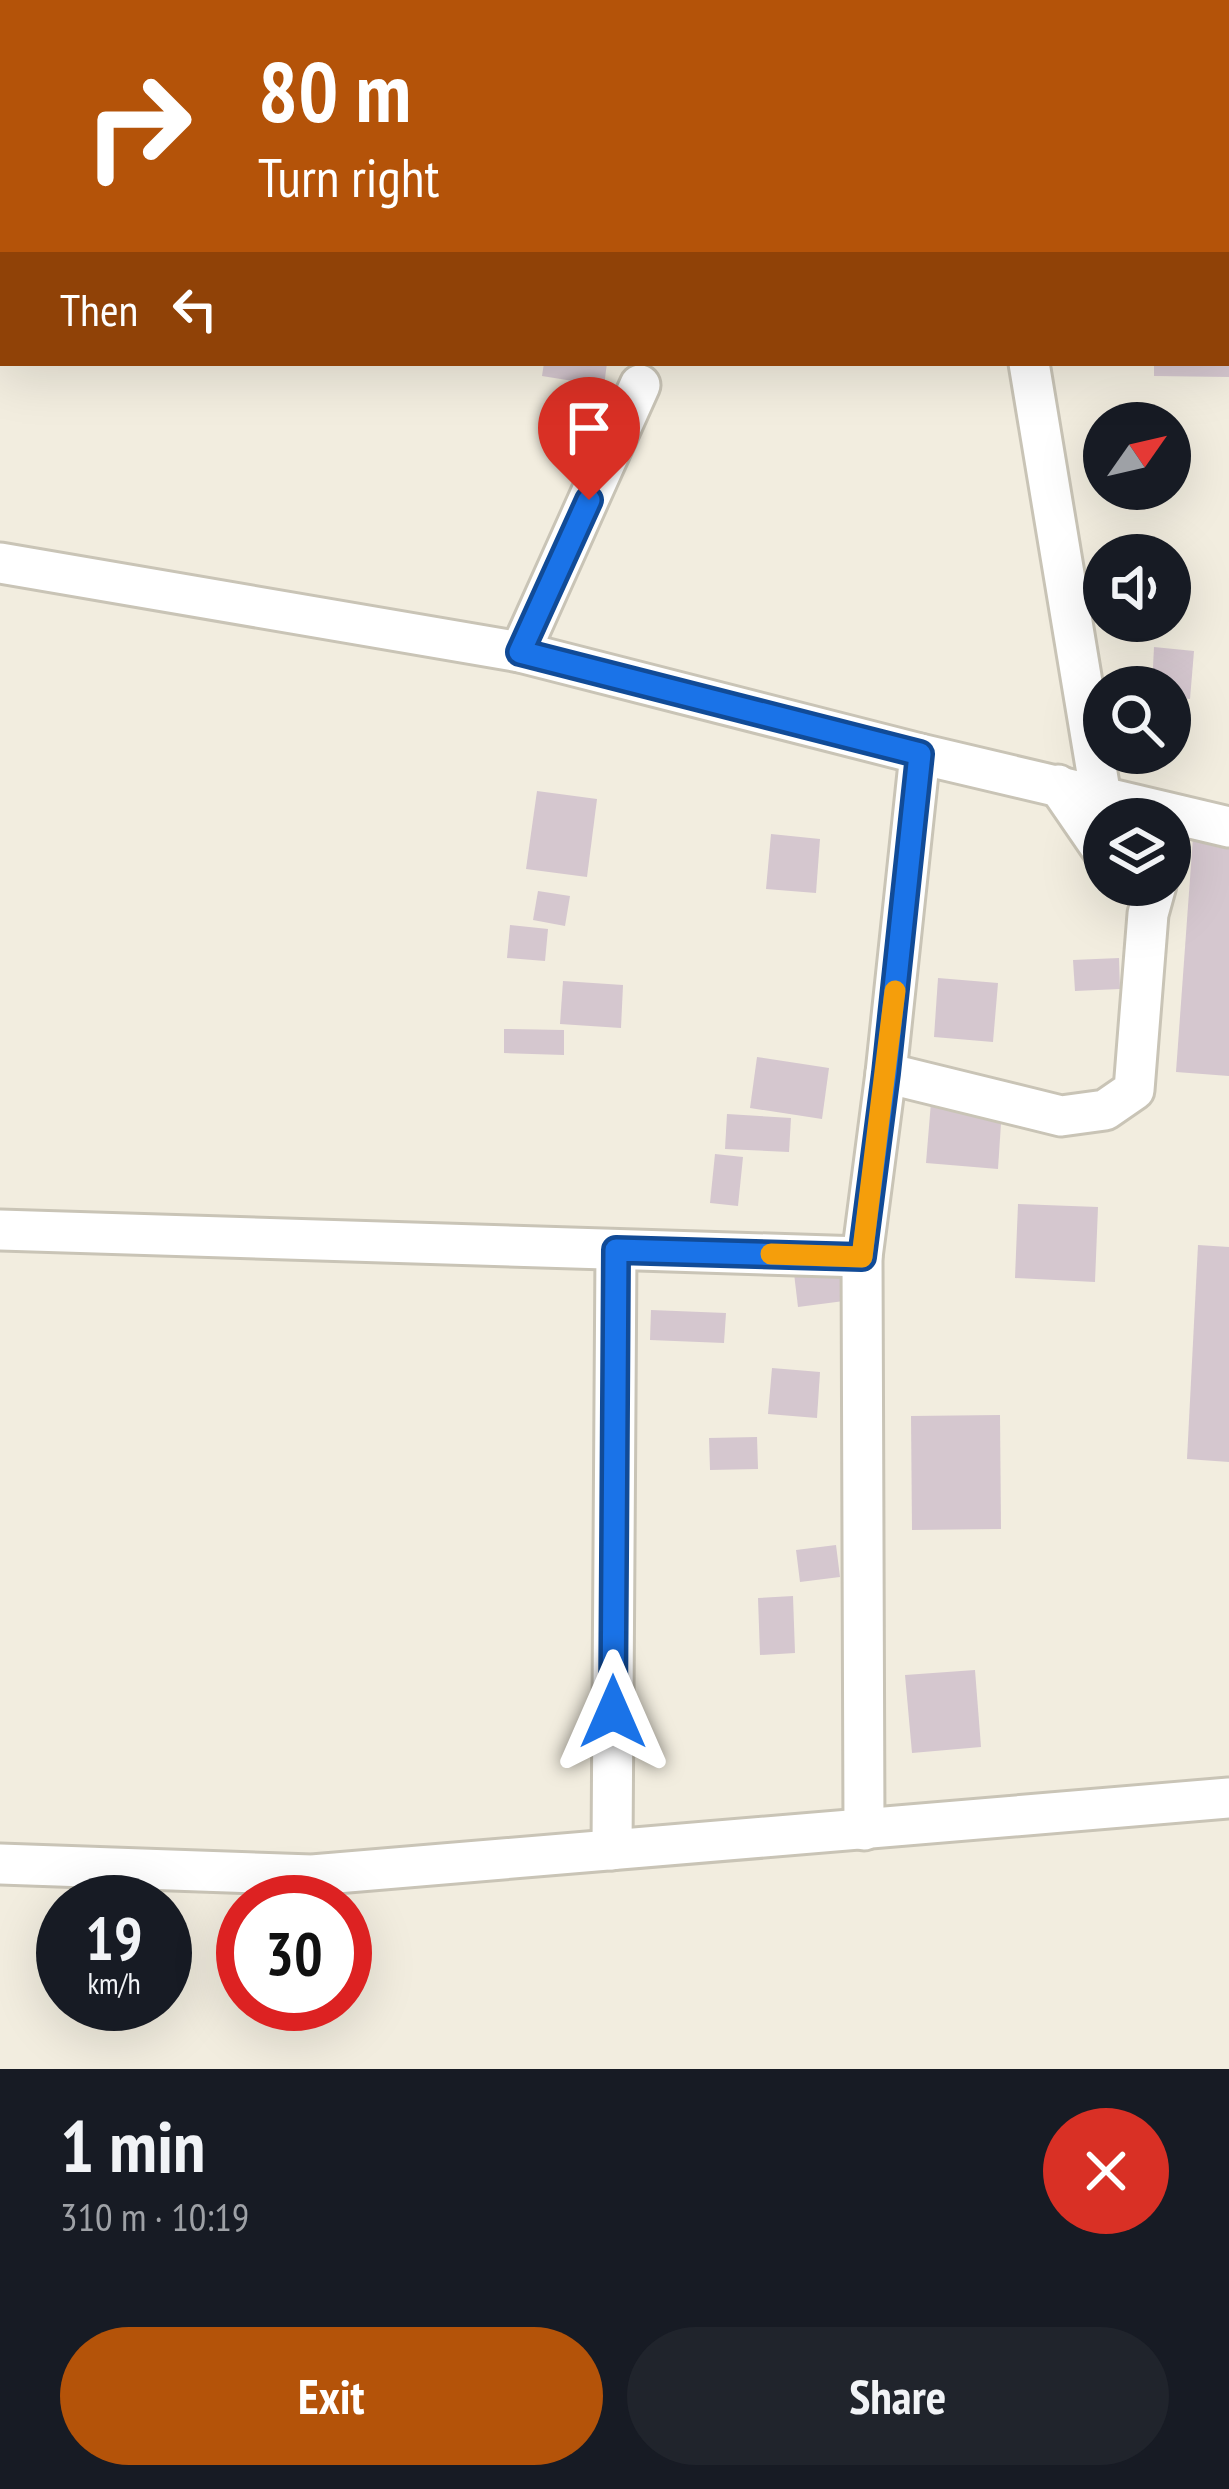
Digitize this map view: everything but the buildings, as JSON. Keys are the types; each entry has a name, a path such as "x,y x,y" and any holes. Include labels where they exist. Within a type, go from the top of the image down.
{"street":[{"path":"0,563 520,652 1101,797 1029,366"},
{"path":"520,652 640,386"},
{"path":"864,1830 862,1257 920,754"},
{"path":"1058,785 1083,821"},
{"path":"1191,827 1229,827"},
{"path":"886,1073 1061,1116 1105,1110 1134,1090 1143,906"},
{"path":"0,1230 862,1257"},
{"path":"612,1850 616,1250"},
{"path":"0,1864 312,1875 1229,1798"}],"slow traffic":[{"path":"771,1254 862,1257 895,991"}],"route":[{"path":"589,500 520,652 920,754 862,1257 616,1250 613,1712"}]}
